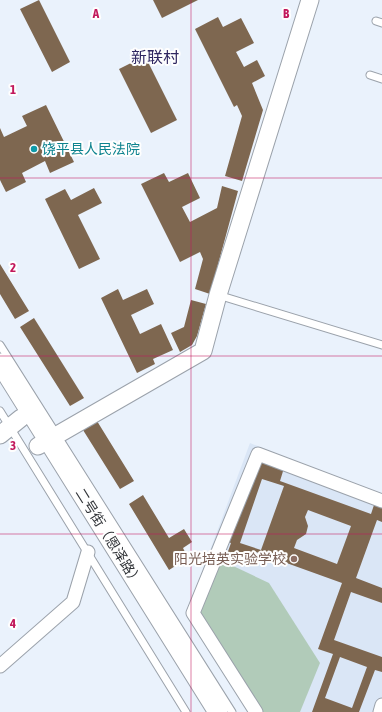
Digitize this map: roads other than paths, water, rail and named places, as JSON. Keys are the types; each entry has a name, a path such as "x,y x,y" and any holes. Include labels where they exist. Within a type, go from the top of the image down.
{"main road":[{"name":"二号街（恩泽路）","path":"0,363 218,712"},
{"name":"二号街（恩泽路）","path":"0,385 10,427 48,441 205,712"}],"street":[{"path":"48,441 203,351 218,295 310,0"},
{"path":"256,712 193,613 258,454 382,501"},
{"path":"0,666 73,602 88,552"},
{"path":"380,712 382,705"}],"lane":[{"path":"370,75 382,79"},
{"path":"218,295 382,345"},
{"path":"0,345 48,441 232,712"},
{"path":"0,411 186,712"}],"place":[{"name":"饶平县人民法院","path":"34,149"},
{"name":"阳光培英实验学校","path":"294,559"}],"district":[{"name":"新联村","path":"155,57"}]}
